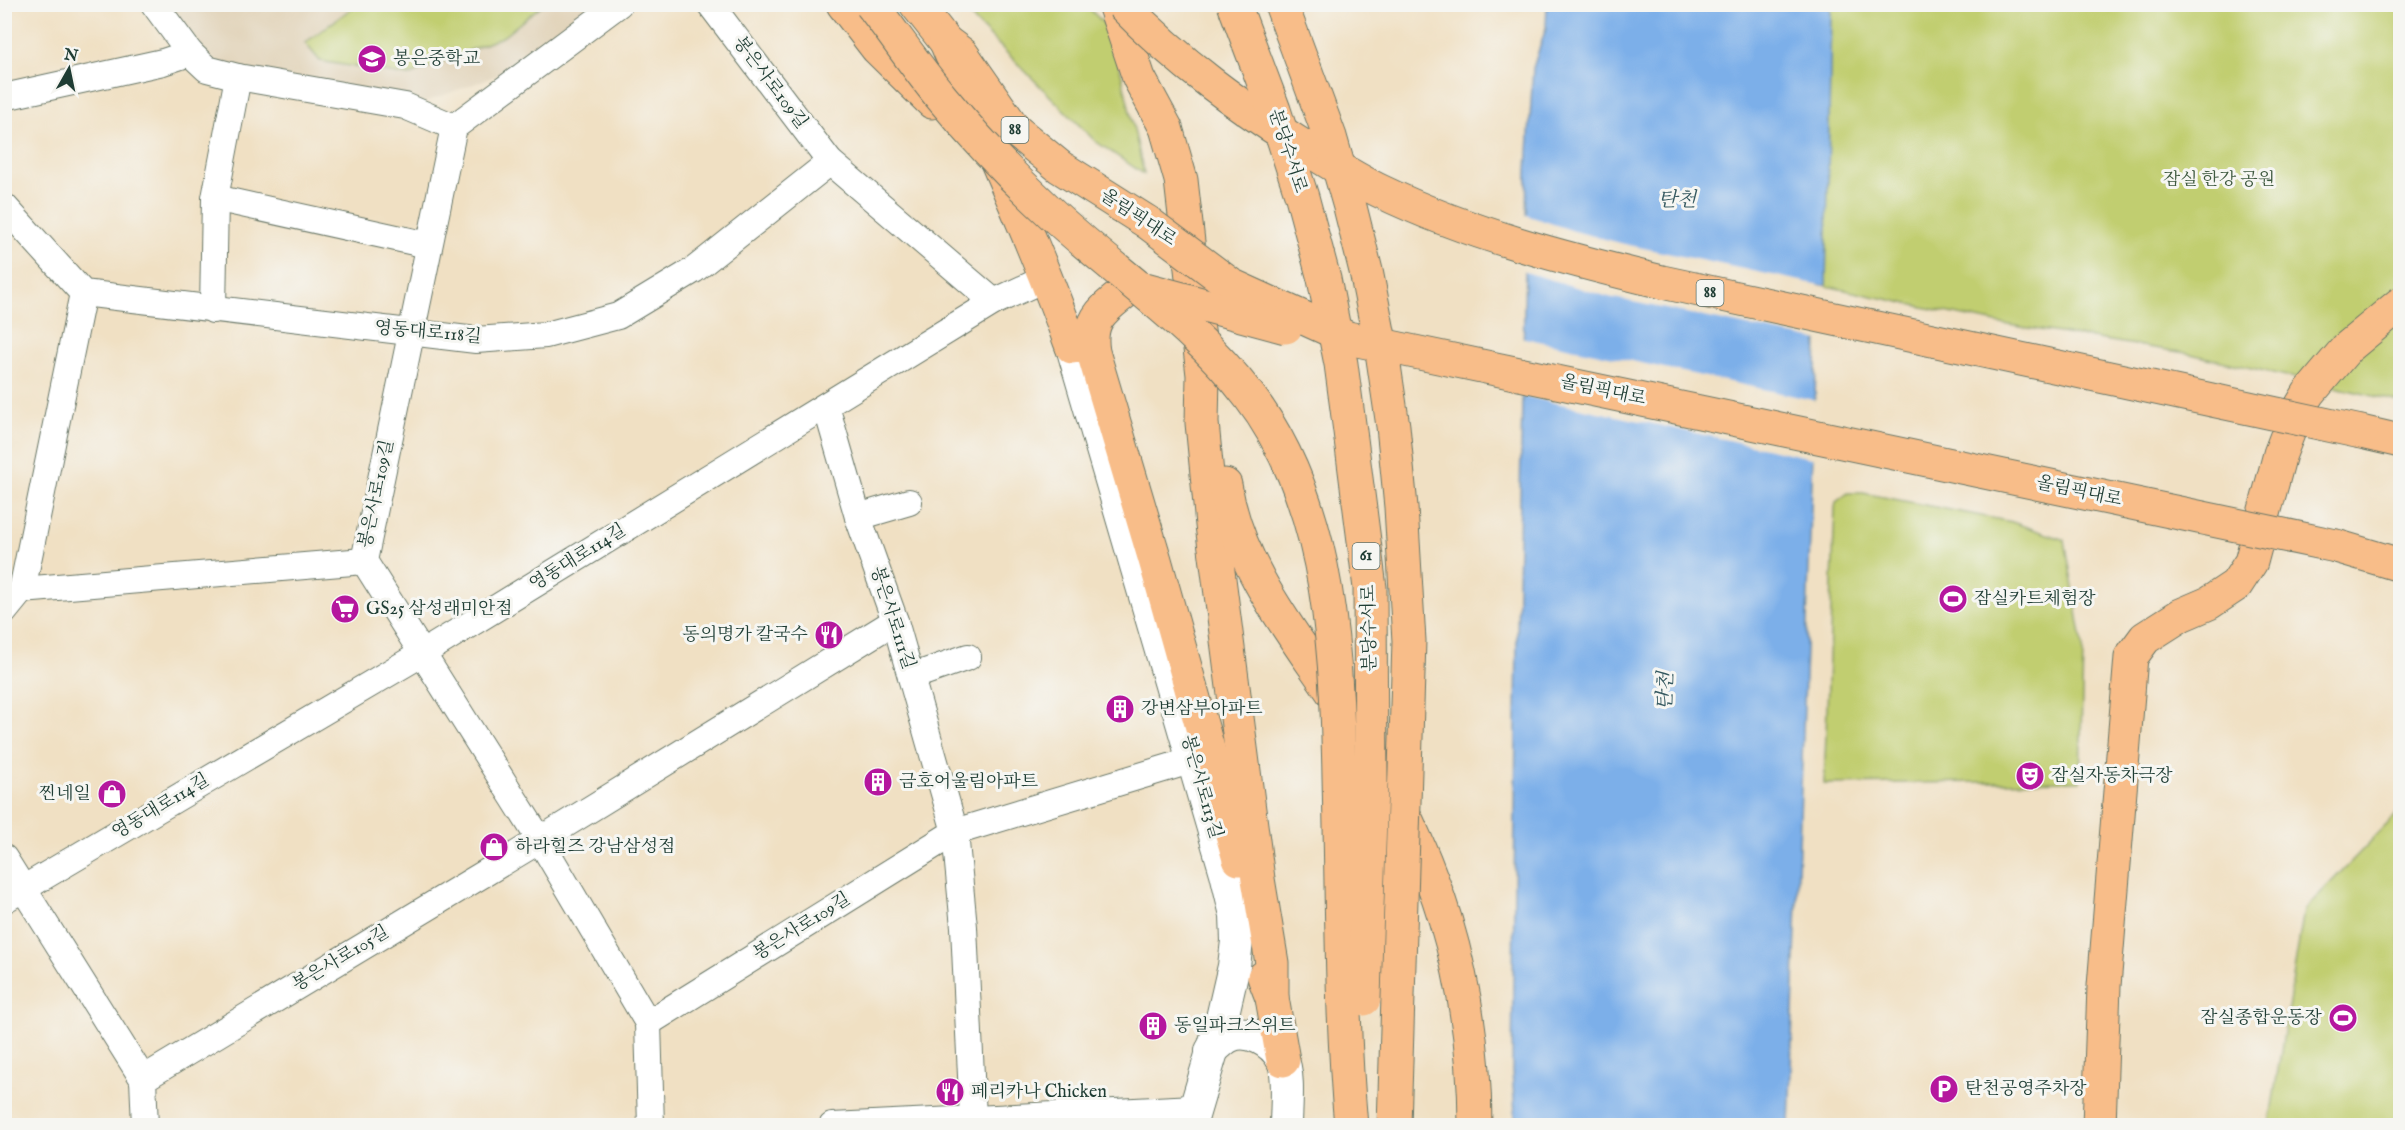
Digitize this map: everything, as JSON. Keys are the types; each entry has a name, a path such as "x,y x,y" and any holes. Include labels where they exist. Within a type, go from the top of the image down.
{"highway":[{"path":"843,4 877,48 996,163"},
{"path":"871,4 941,97 1009,173 1082,241 1199,340 1224,365 1251,398 1294,475 1313,526 1323,566 1330,624 1338,745 1344,1056 1351,1125"},
{"name":"올림픽대로","path":"916,4 946,42 962,54 1015,130 1060,167 1147,222 1231,285 1348,338 2336,546 2400,565"},
{"path":"1114,4 1139,78 1166,128 1181,180 1203,375 1202,423 1212,525 1258,879 1272,963 1272,998 1283,1060"},
{"name":"88","path":"1122,4 1149,32 1211,85 1273,128 1340,169 1380,191 1514,243 1662,282 2400,441"},
{"name":"분당수서로","path":"1234,4 1274,110 1302,197 1324,279 1341,364 1370,588 1370,797 1362,1058 1356,1125"},
{"name":"분당수서로","path":"1281,4 1330,137 1350,207 1366,271 1382,352 1394,437 1409,641 1394,1125"},
{"path":"946,42 1046,278 1072,347"},
{"path":"1272,998 1257,961 1246,884 1227,815 1093,352 1092,327 1097,316 1131,285 1281,326 1348,338"},
{"path":"2099,1125 2104,986 2131,657 2145,638 2181,615 2209,603 2236,585 2251,562 2280,454 2293,420 2309,393 2347,348 2400,304"},
{"path":"1203,375 1217,422 1227,501 1234,525 1265,589 1293,636 1358,730 1390,785 1422,852 1440,899 1455,951 1464,998 1475,1093 1475,1125"}],"street":[{"path":"154,4 190,53 207,69 238,77 405,106 454,126 619,4"},
{"name":"봉은사로109길","path":"710,4 830,162"},
{"path":"4,97 163,62 190,53"},
{"path":"213,310 215,198 238,77"},
{"name":"봉은사로109길","path":"454,126 364,561 540,840 648,1023 651,1125"},
{"path":"830,162 994,302"},
{"name":"영동대로118길","path":"83,293 476,340 546,335 618,316 694,270 830,162"},
{"path":"215,198 428,245"},
{"path":"4,206 83,293 21,590 4,612"},
{"name":"영동대로114길","path":"14,895 423,653 994,302 1046,278"},
{"name":"봉은사로113길","path":"1072,347 1226,873 1236,915 1237,940 1234,966 1192,1117"},
{"name":"봉은사로111길","path":"826,406 858,517 895,621 955,832 963,927 972,1122"},
{"path":"858,517 909,502"},
{"path":"21,590 364,561"},
{"path":"540,840 895,621"},
{"path":"911,677 968,657"},
{"path":"955,832 1193,760"},
{"name":"봉은사로109길","path":"648,1023 955,832"},
{"name":"봉은사로105길","path":"143,1080 540,840"},
{"path":"4,858 14,895 143,1080 145,1125"},
{"path":"1211,1051 1229,1036 1242,1034 1259,1037 1269,1043 1283,1060 1286,1076 1286,1125"},
{"path":"832,1125 1192,1117"}],"shaded area":[{"name":"봉은중학교","path":"167,5 607,5 520,67 414,106 240,76 200,50"}],"green space":[{"path":"356,5 542,5 504,36 408,76 320,61 305,43"},
{"path":"962,5 1086,5 1112,32 1144,174 1095,141 975,21"},
{"name":"잠실 한강 공원","path":"1831,5 2400,5 2400,402 2186,353 1996,323 1826,286"},
{"name":"잠실카트체험장","path":"1848,493 1863,493 2012,522 2065,540 2083,647 2080,781 1824,784 1835,508 1836,502"},
{"name":"잠실종합운동장","path":"2400,811 2400,1125 2269,1125 2304,910"}],"water":[{"name":"탄천","path":"1547,5 1831,5 1826,286 1819,285 1789,1125 1516,1126 1512,1072 1517,636 1527,171 1533,68 1546,28"}],"pier":[{"path":"1523,214 1624,244 1829,287 1822,288 1820,341 1609,297 1522,271"},
{"path":"1520,337 1818,401 1816,459 1519,395"}],"place":[{"name":"봉은중학교","path":"372,59"},
{"name":"잠실카트체험장","path":"1953,599"},
{"name":"GS25 삼성래미안점","path":"345,609"},
{"name":"동의명가 칼국수","path":"829,635"},
{"name":"강변삼부아파트","path":"1120,709"},
{"name":"잠실자동차극장","path":"2030,776"},
{"name":"금호어울림아파트","path":"878,782"},
{"name":"찐네일","path":"112,794"},
{"name":"하라힐즈 강남삼성점","path":"494,847"},
{"name":"잠실종합운동장","path":"2343,1018"},
{"name":"동일파크스위트","path":"1153,1026"},
{"name":"탄천공영주차장","path":"1944,1089"},
{"name":"페리카나 Chicken","path":"950,1092"}]}
